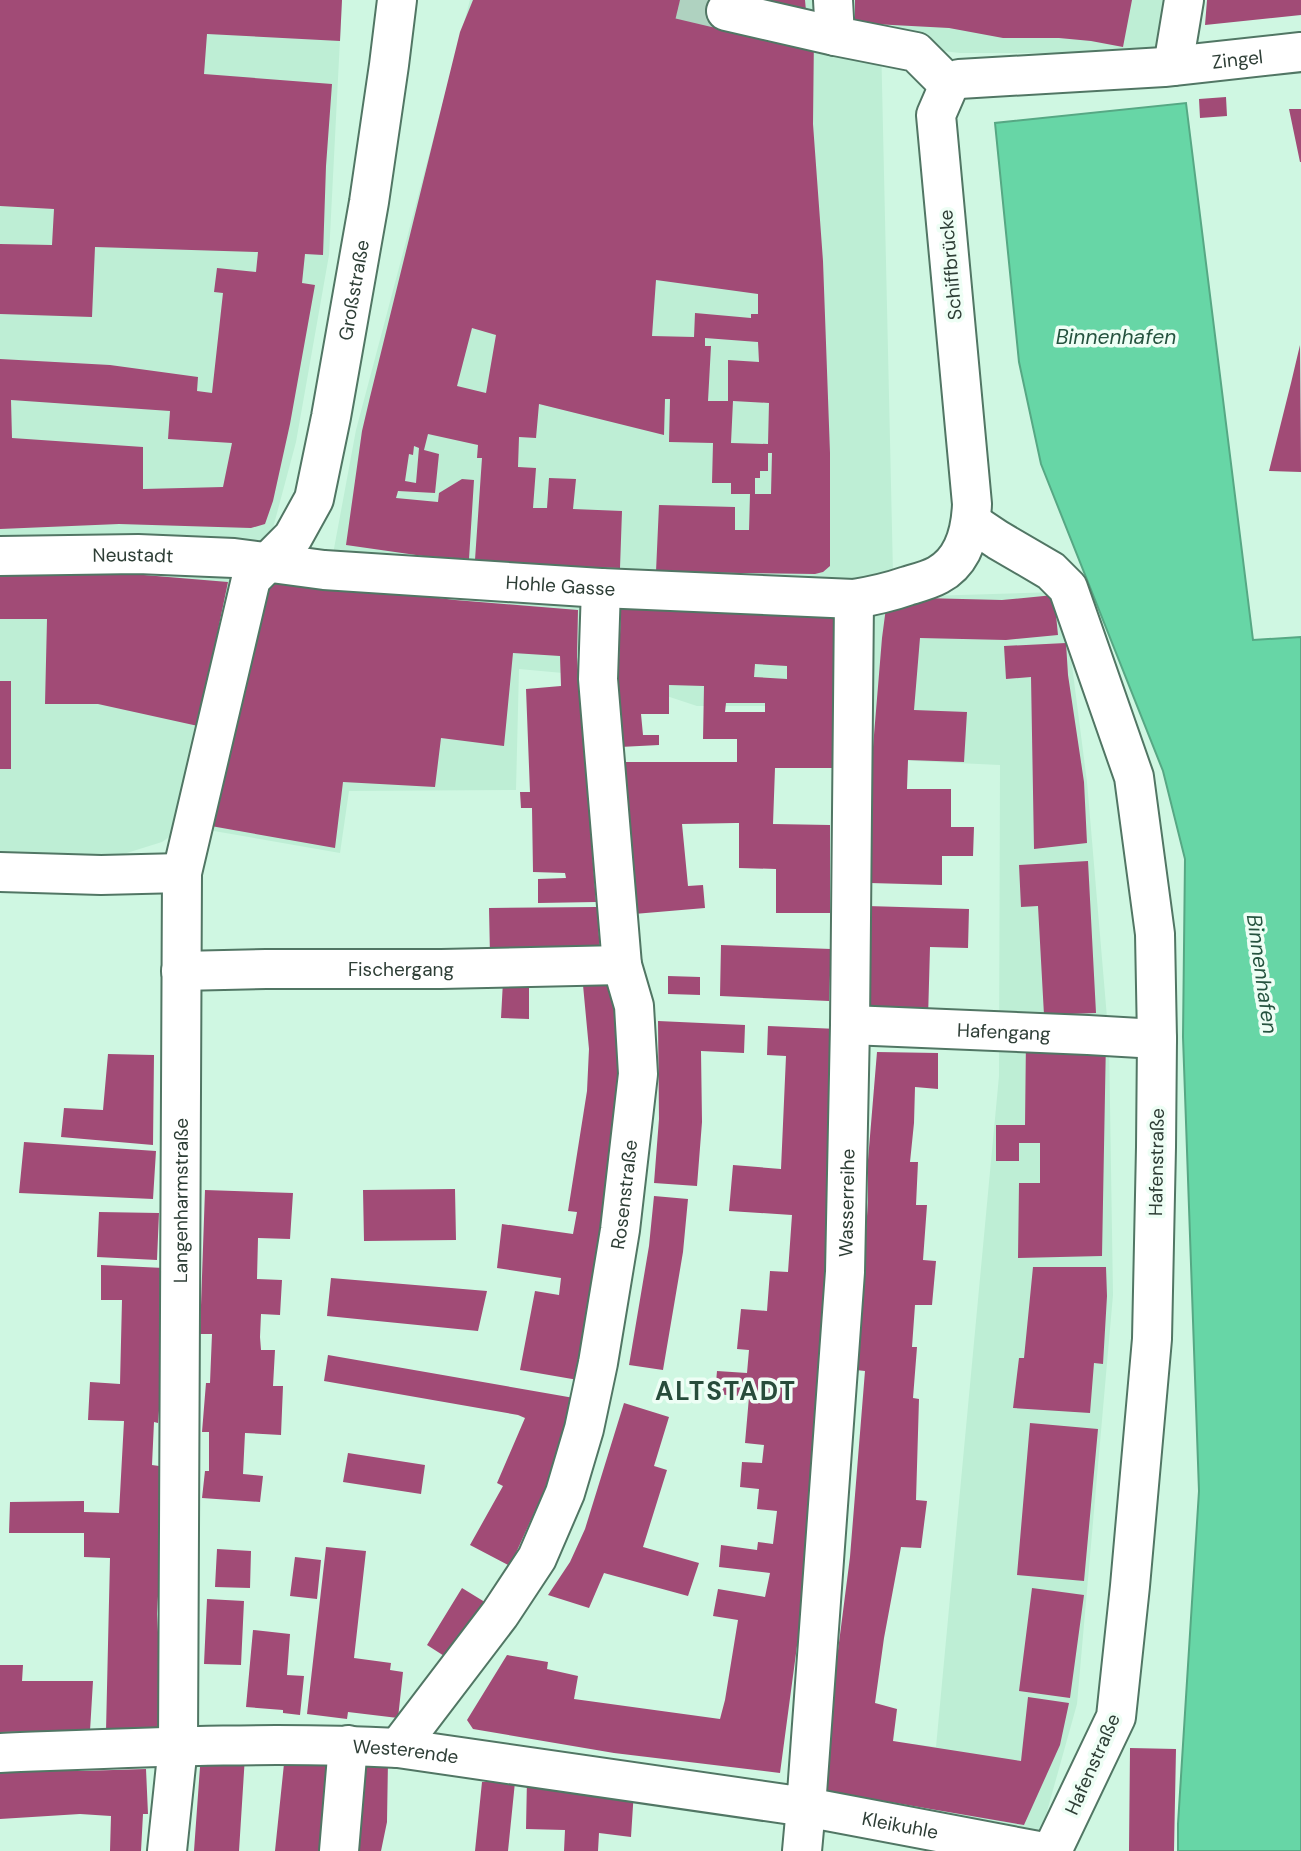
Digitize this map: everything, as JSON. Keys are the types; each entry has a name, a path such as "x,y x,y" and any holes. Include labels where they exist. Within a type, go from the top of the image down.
{"street":[{"name":"Großstraße","path":"267,563 293,537 314,499 369,202 397,0"},
{"path":"726,12 834,18 916,52 949,85 959,79 1173,66 1184,0"},
{"name":"Zingel","path":"1173,66 1301,52"},
{"name":"Schiffbrücke","path":"854,599 883,594 939,575 953,564 965,544 971,522 972,504 936,115 949,85"},
{"name":"Hafenstraße","path":"971,522 1051,571 1068,588 1134,777 1154,934 1157,1040 1152,1339 1116,1717 1052,1851"},
{"name":"Neustadt","path":"0,556 138,554 234,558 267,563"},
{"name":"Hohle Gasse","path":"267,563 324,570 601,588 854,599"},
{"name":"Langenharmstraße","path":"166,1851 178,1746 182,873 251,579 267,563"},
{"name":"Rosenstraße","path":"398,1748 500,1615 537,1558 565,1493 584,1429 598,1363 620,1230 638,1074 634,1006 622,965 598,679 601,588"},
{"name":"Wasserreihe","path":"806,1807 845,1272 854,599"},
{"path":"0,872 101,875 182,873"},
{"name":"Fischergang","path":"181,971 622,965"},
{"name":"Hafengang","path":"850,1025 1157,1040"},
{"path":"339,1851 348,1745"},
{"name":"Westerende","path":"0,1753 178,1746 348,1745 398,1748 806,1807"},
{"path":"802,1851 806,1807"},
{"name":"Kleikuhle","path":"806,1807 1038,1851"}],"shaded area":[{"path":"209,0 342,0 329,255 296,442 266,546 588,599 585,675 519,669 516,790 349,791 340,853 185,826 162,842 117,856 0,856 0,103"},
{"path":"470,0 1168,0 1156,53 960,53 881,40 893,574 856,587 333,554 356,430"},
{"path":"1057,592 1069,642 1087,782 1109,1041 1113,1295 1077,1704 1036,1851 820,1790 913,1744 936,1747 999,1076 1000,765 872,759 872,706 697,706 612,678 614,600"}],"water":[{"name":"Binnenhafen","path":"1186,103 1253,640 1301,637 1301,1851 1178,1851 1199,1491 1183,1037 1185,859 1163,771 1041,464 1019,362 995,123"}],"building":[{"path":"0,0 342,0 340,41 207,34 204,74 332,84 323,255 305,254 302,283 315,285 290,424 273,501 265,524 251,528 119,524 0,529 0,359 110,365 198,377 197,391 212,393 223,293 214,292 217,268 256,272 258,252 95,247 92,317 0,314 0,244 52,245 54,209 0,206","holes":["11,400 170,411 168,439 232,443 223,487 143,489 143,447 12,438"]},
{"path":"473,0 805,0 807,22 814,33 813,124 823,261 830,453 830,566 823,572 656,572 659,505 735,507 735,530 749,530 750,494 731,494 731,483 712,483 713,443 669,442 670,399 665,399 664,435 539,404 536,438 519,437 518,467 536,468 533,508 547,508 549,478 576,479 573,509 622,511 620,568 528,566 475,560 482,458 477,458 478,445 428,434 424,450 439,454 435,493 398,491 396,498 438,502 439,493 462,479 474,480 469,559 423,556 346,545 362,431 460,32","holes":["656,280 758,294 758,314 751,314 751,318 695,313 694,337 652,336","472,328 496,335 486,393 457,386","705,338 758,342 759,362 728,360 728,401 708,401 711,346 705,346","733,401 769,403 768,444 731,443","414,446 419,448 416,483 405,481 409,454 413,455","768,453 772,453 771,494 755,494 755,478 760,478 760,471 768,471"]},
{"path":"855,0 1132,0 1123,47 1059,38 1003,38 949,28 855,23"},
{"path":"1207,0 1301,0 1301,15 1205,25"},
{"path":"1226,97 1227,116 1200,118 1199,99"},
{"path":"1289,109 1301,109 1301,162 1300,162"},
{"path":"1300,345 1301,472 1269,471 1291,383"},
{"path":"108,572 228,582 198,726 98,704 45,704 47,619 0,619 0,575"},
{"path":"269,577 455,600 578,610 577,657 596,902 538,903 538,879 566,878 565,873 533,872 532,808 521,808 520,792 530,792 526,689 561,686 560,656 513,653 504,746 441,738 435,787 343,782 335,848 211,826"},
{"path":"1054,595 1058,635 1006,640 920,638 914,710 967,712 964,762 908,760 907,789 951,789 951,827 974,827 973,856 942,856 942,885 870,883 872,759 887,600 1002,600"},
{"path":"621,609 837,616 838,768 775,768 773,824 830,825 830,913 776,913 776,869 739,868 739,823 736,823 682,824 688,886 703,885 705,908 634,914 620,762 737,762 737,739 703,739 704,686 669,685 669,714 641,714 643,735 659,735 659,745 620,747 618,685","holes":["755,664 787,666 787,679 754,677","726,703 765,703 765,712 725,712"]},
{"path":"1066,643 1068,675 1084,782 1087,843 1034,849 1031,677 1006,679 1004,646"},
{"path":"0,681 11,681 11,769 0,769"},
{"path":"1088,861 1096,1013 1044,1015 1038,906 1021,907 1019,865"},
{"path":"867,906 969,909 968,948 930,947 928,1019 864,1018"},
{"path":"597,907 600,952 490,956 489,908"},
{"path":"721,945 831,949 829,1001 720,996"},
{"path":"668,976 700,977 700,995 668,994"},
{"path":"529,980 529,1019 501,1018 503,981"},
{"path":"614,980 618,1014 620,1095 592,1300 578,1380 520,1370 535,1291 559,1295 561,1278 497,1268 502,1224 573,1234 577,1212 568,1211 587,1091 589,1049 583,985"},
{"path":"658,1021 745,1025 744,1053 701,1051 702,1122 697,1186 654,1183 659,1119"},
{"path":"768,1026 838,1029 832,1217 804,1577 780,1773 614,1753 473,1729 467,1720 507,1655 548,1662 547,1669 578,1676 574,1699 720,1719 738,1620 713,1616 718,1589 765,1597 770,1573 719,1567 721,1545 757,1550 758,1542 773,1544 777,1511 757,1509 759,1489 740,1487 742,1462 762,1463 764,1445 745,1443 749,1397 715,1394 717,1371 747,1373 749,1350 737,1349 741,1309 767,1311 770,1271 788,1272 792,1215 729,1211 733,1165 781,1169 786,1056 767,1055"},
{"path":"1026,1038 1106,1039 1102,1256 1018,1258 1019,1183 1040,1183 1040,1143 1019,1143 1019,1161 996,1161 996,1125 1025,1125"},
{"path":"877,1052 938,1053 938,1089 915,1087 910,1162 918,1162 916,1205 927,1205 923,1260 936,1261 932,1305 915,1305 912,1347 917,1347 913,1398 919,1399 916,1500 927,1501 921,1548 901,1547 875,1703 897,1709 893,1741 1021,1761 1028,1697 1069,1703 1060,1745 1024,1825 820,1790 830,1732 850,1557 865,1371 856,1370"},
{"path":"108,1054 154,1055 153,1145 61,1137 64,1108 103,1110"},
{"path":"24,1142 156,1151 153,1199 19,1193"},
{"path":"455,1189 456,1240 364,1241 363,1190"},
{"path":"205,1190 293,1193 290,1239 258,1238 257,1279 282,1280 280,1315 261,1314 260,1337 261,1350 275,1350 273,1386 283,1386 281,1435 245,1433 243,1474 263,1476 260,1502 202,1498 205,1471 209,1471 209,1432 202,1432 206,1383 210,1383 212,1334 200,1334"},
{"path":"654,1196 688,1199 683,1252 663,1370 629,1365 649,1246"},
{"path":"99,1212 159,1213 157,1260 97,1257"},
{"path":"101,1265 164,1268 161,1386 158,1423 154,1422 152,1465 159,1466 158,1731 106,1731 110,1558 84,1557 84,1533 9,1533 10,1502 84,1501 84,1512 119,1513 124,1421 88,1420 90,1382 120,1384 122,1300 101,1300"},
{"path":"1033,1267 1106,1267 1103,1364 1094,1363 1090,1413 1013,1408 1019,1358 1024,1358"},
{"path":"331,1278 487,1291 478,1331 327,1316"},
{"path":"328,1355 574,1398 551,1476 510,1566 470,1545 503,1486 497,1483 525,1418 324,1381"},
{"path":"624,1403 669,1417 654,1466 667,1470 643,1547 699,1563 688,1596 604,1573 589,1608 548,1595 570,1562 585,1529"},
{"path":"1030,1423 1098,1429 1084,1581 1017,1575"},
{"path":"348,1453 425,1465 421,1494 343,1482"},
{"path":"326,1547 366,1551 354,1658 391,1663 390,1670 403,1672 398,1718 348,1712 347,1719 307,1714"},
{"path":"217,1549 251,1551 250,1588 215,1587"},
{"path":"295,1557 321,1560 317,1599 290,1596"},
{"path":"462,1588 488,1604 452,1661 427,1645"},
{"path":"1032,1588 1084,1595 1070,1698 1019,1691"},
{"path":"207,1599 244,1601 241,1665 204,1664"},
{"path":"253,1630 290,1634 287,1675 304,1676 300,1715 283,1713 283,1710 246,1707"},
{"path":"0,1665 23,1665 22,1681 93,1681 90,1731 0,1732"},
{"path":"1130,1748 1176,1749 1174,1851 1129,1851"},
{"path":"201,1753 245,1756 239,1851 194,1851"},
{"path":"285,1754 335,1755 326,1851 275,1851"},
{"path":"353,1757 388,1760 387,1822 381,1851 345,1851"},
{"path":"146,1769 148,1814 143,1814 141,1851 110,1851 111,1816 80,1814 0,1819 0,1772"},
{"path":"527,1778 634,1790 631,1837 599,1833 598,1851 564,1851 565,1830 526,1829"},
{"path":"482,1782 515,1782 508,1851 475,1851"}],"tunnel":[{"path":"680,0 726,11"}],"district":[{"name":"ALTSTADT","path":"726,1391"}]}
